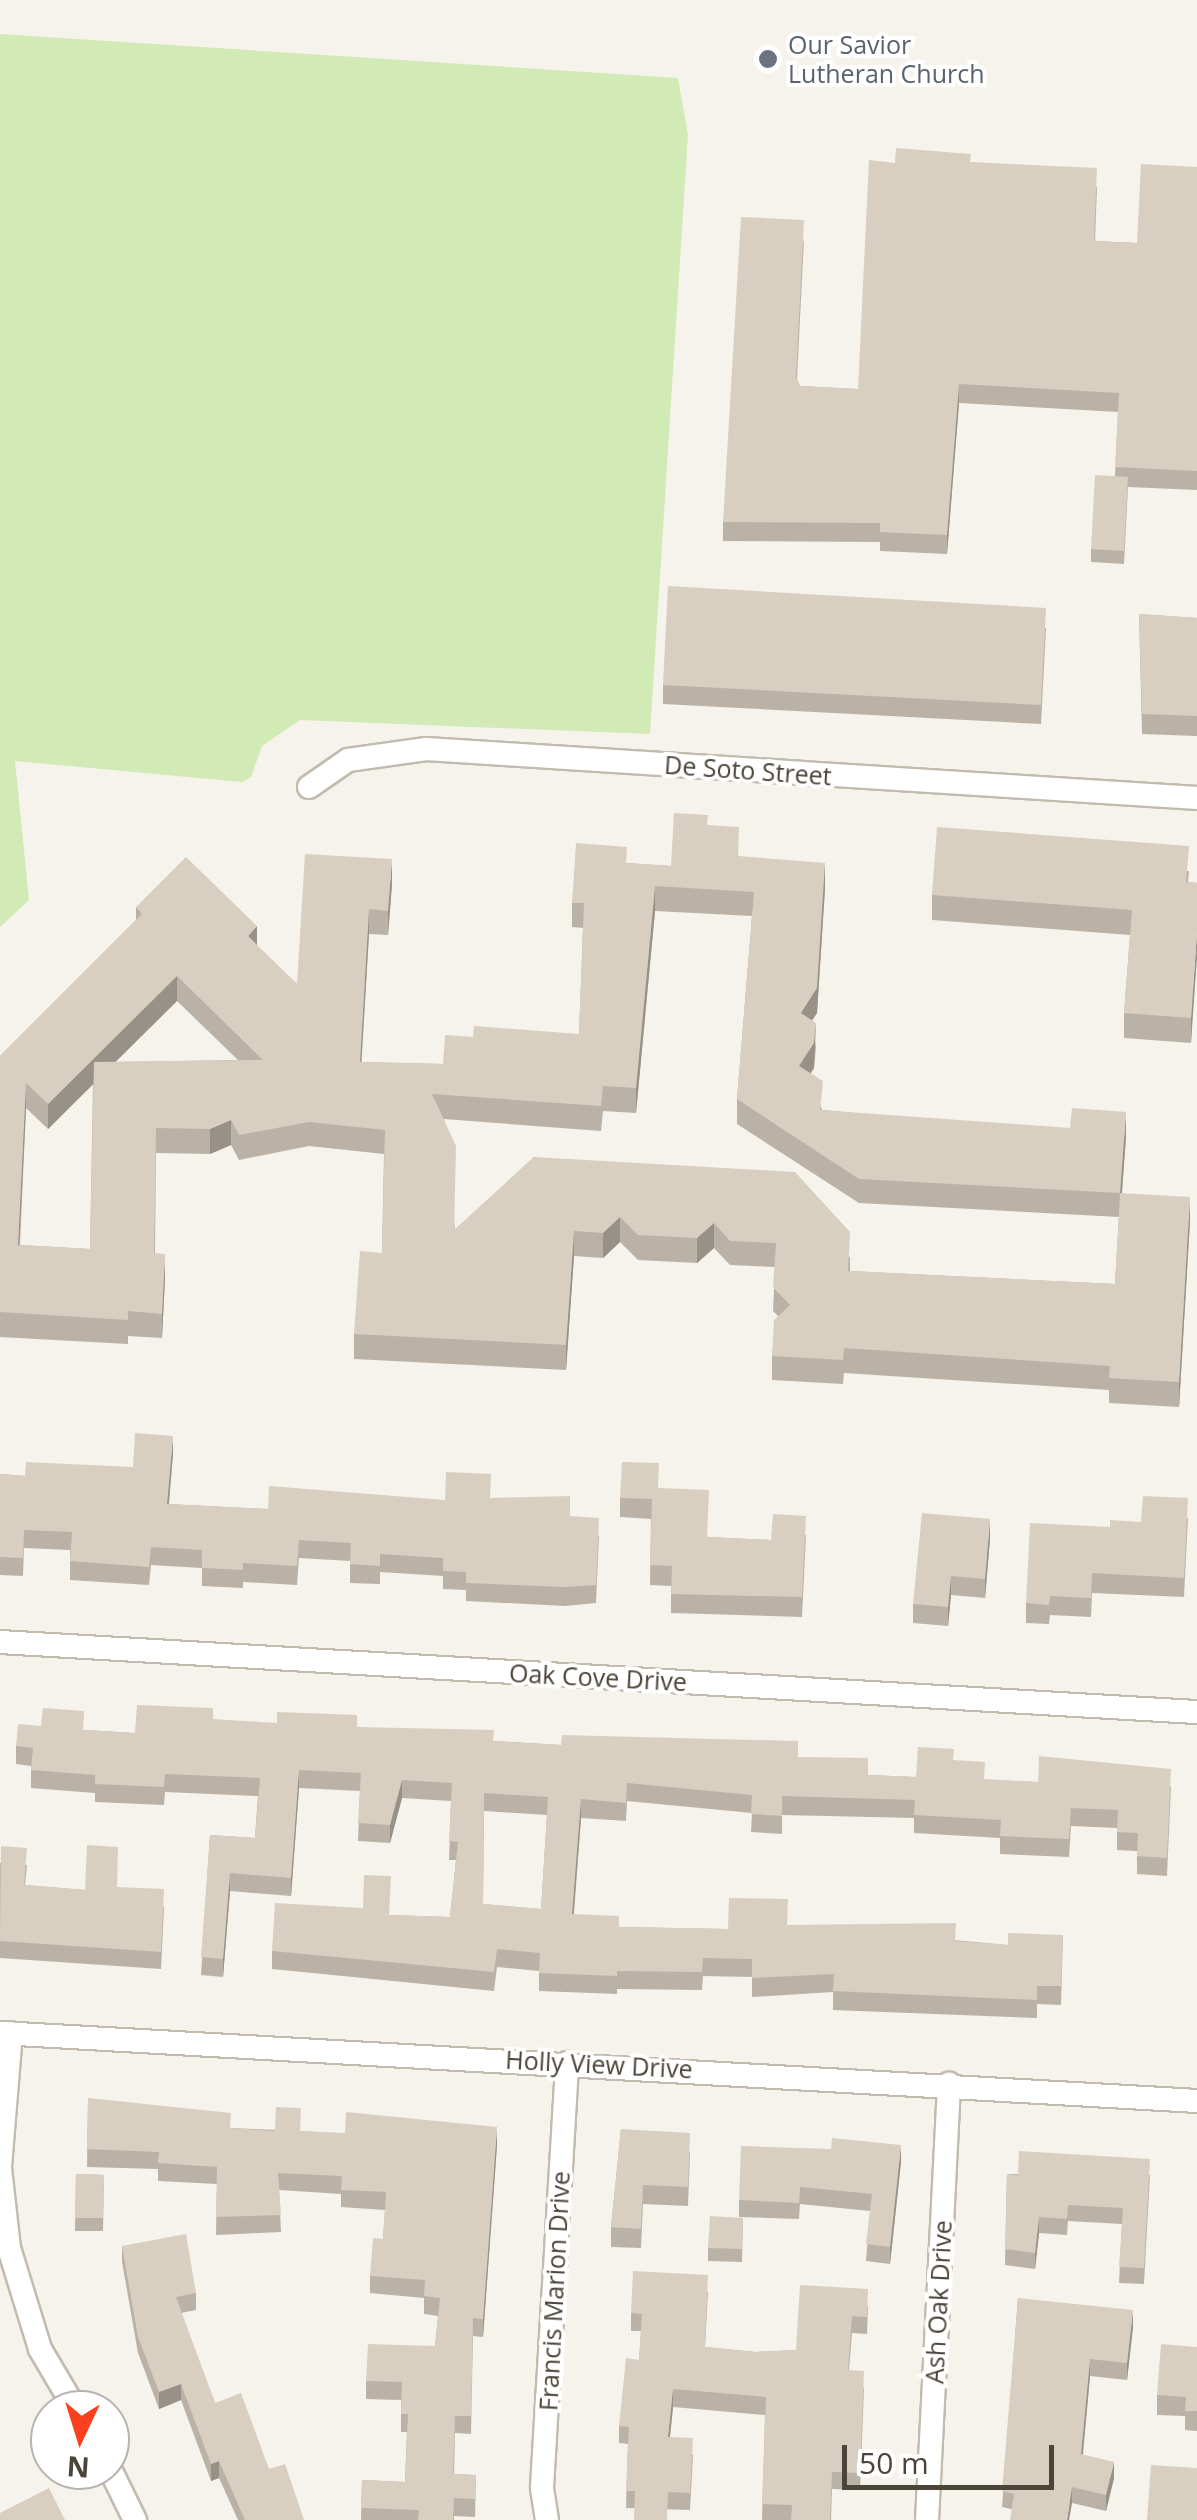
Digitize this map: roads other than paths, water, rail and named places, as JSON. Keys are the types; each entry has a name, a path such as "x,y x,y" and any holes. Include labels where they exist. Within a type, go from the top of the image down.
{"street":[{"name":"De Soto Street","path":"309,787 348,760 390,749 426,749 1197,798"},
{"name":"Oak Cove Drive","path":"0,1642 1197,1712"},
{"name":"Holly View Drive","path":"6,2033 950,2084 1197,2102"},
{"path":"6,2033 0,2168 9,2248 40,2349 64,2390"},
{"name":"Francis Marion Drive","path":"547,2520 542,2487 567,2062"},
{"name":"Ash Oak Drive","path":"927,2520 950,2084"},
{"path":"120,2490 135,2520"}],"place":[{"name":"Our Savior Lutheran Church","path":"768,59"}]}
